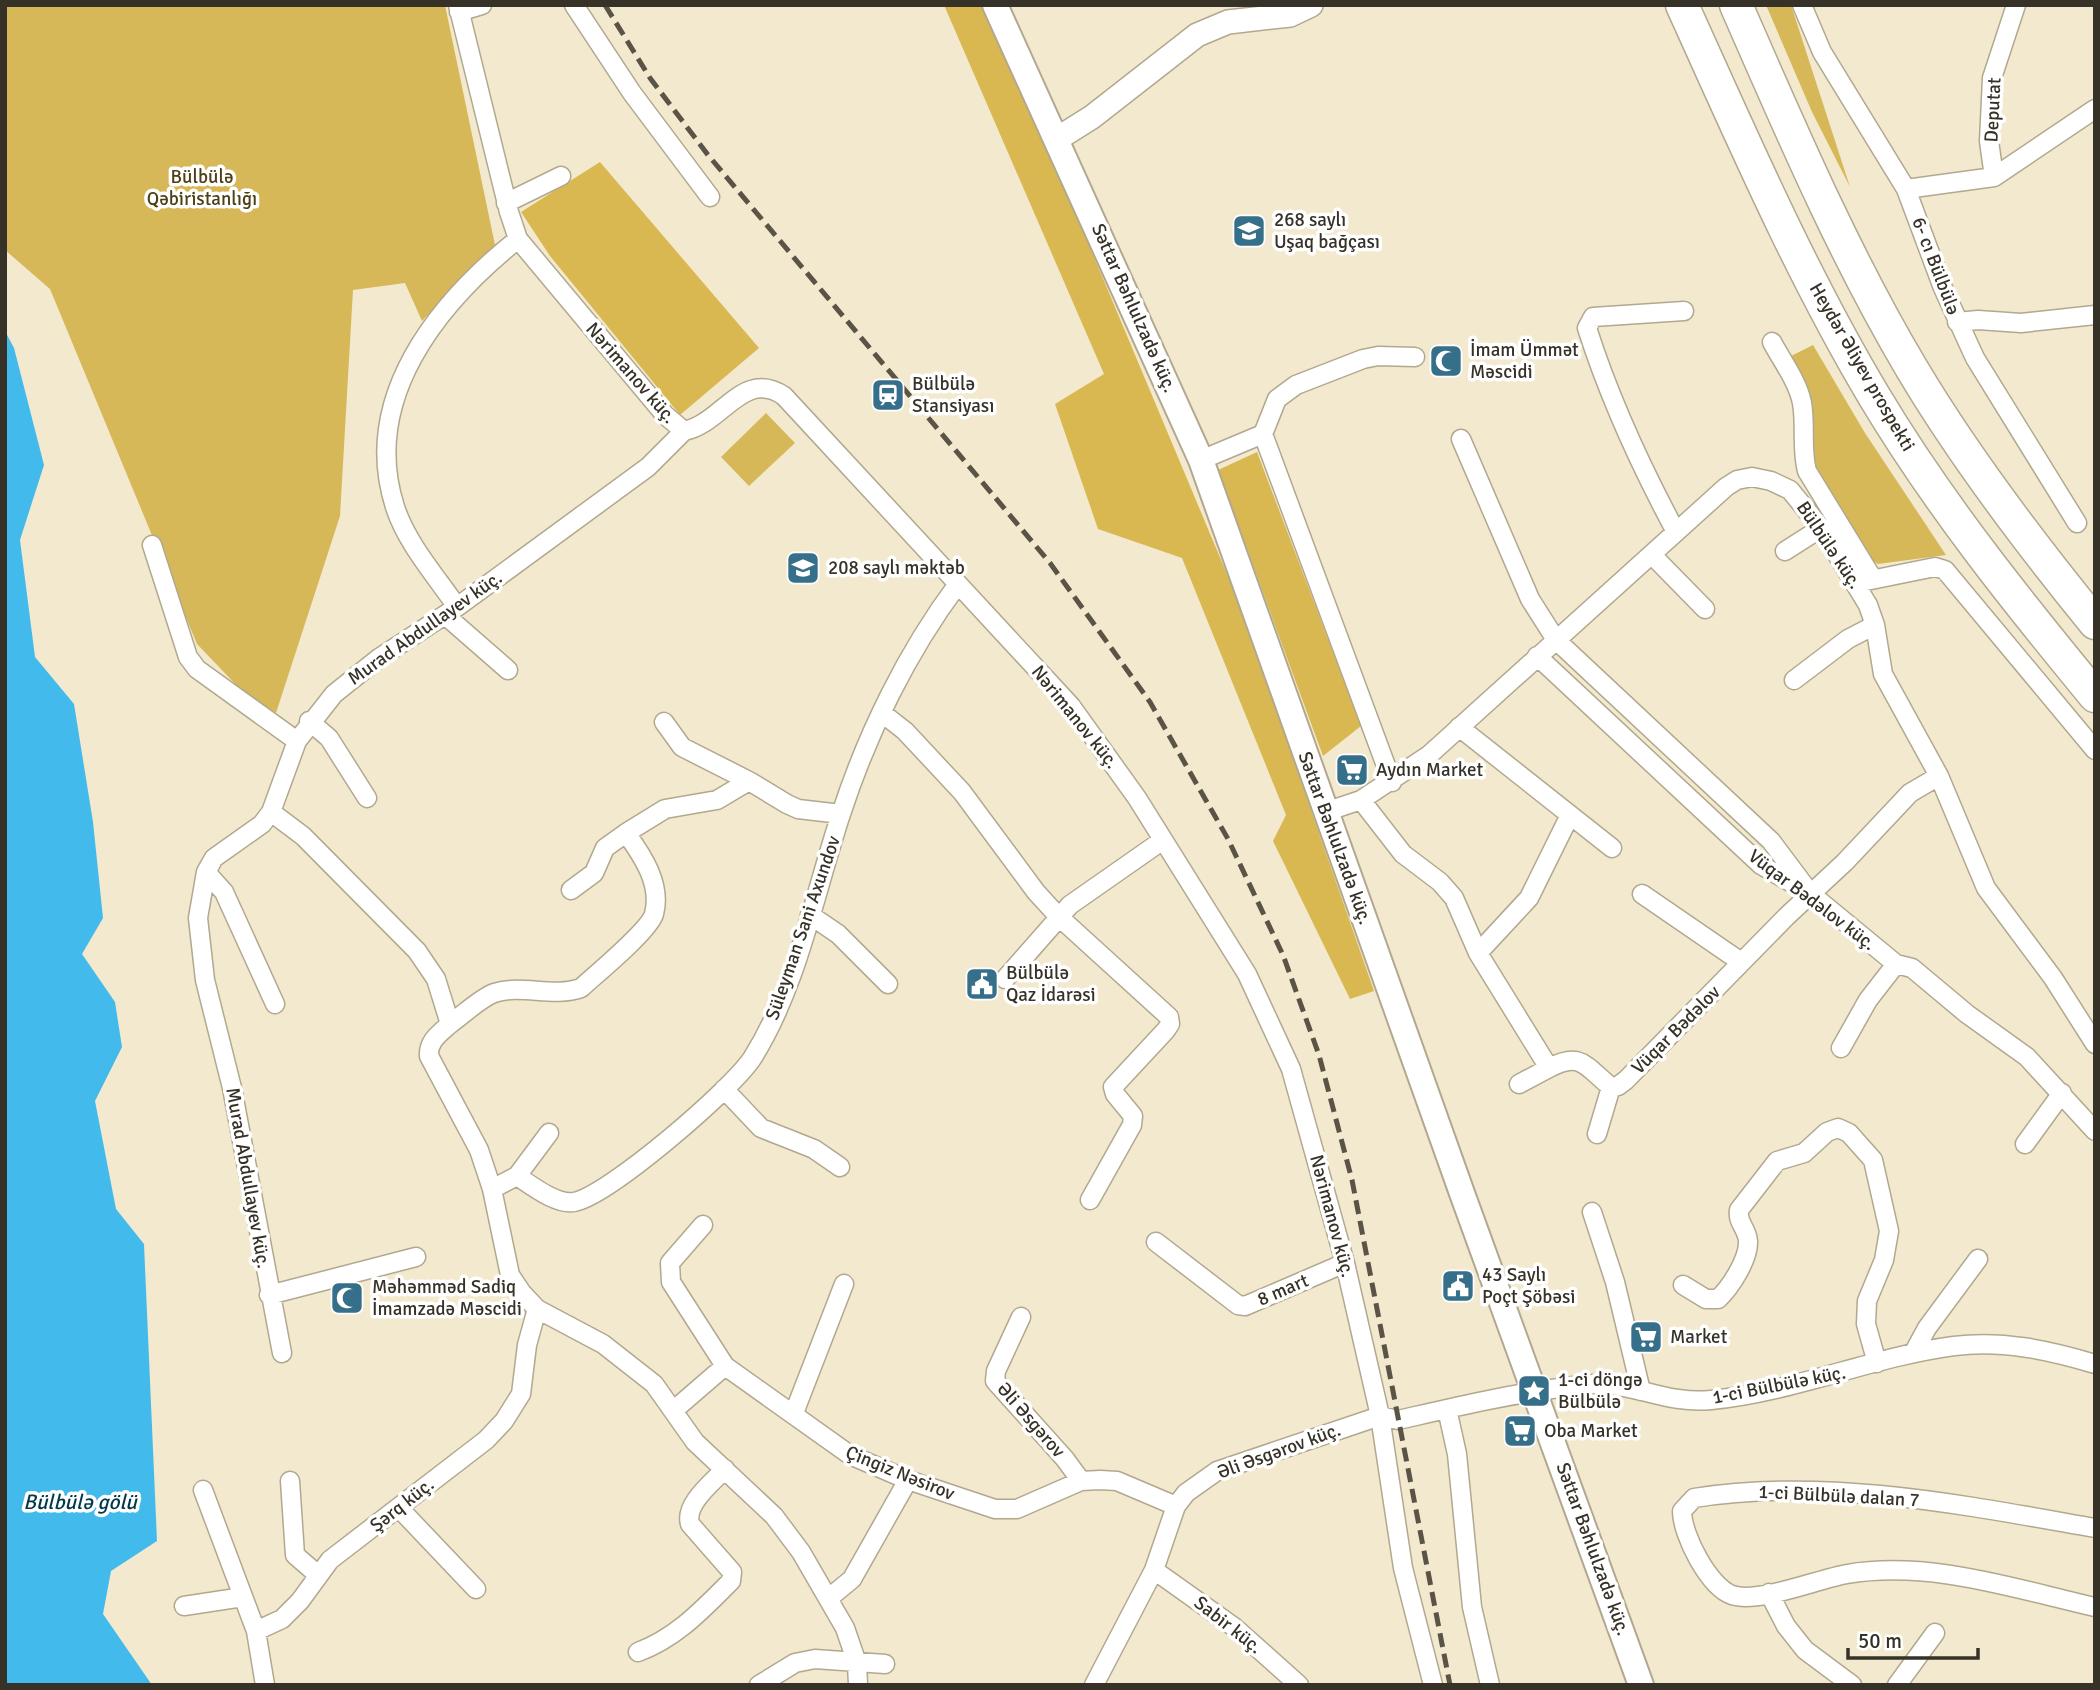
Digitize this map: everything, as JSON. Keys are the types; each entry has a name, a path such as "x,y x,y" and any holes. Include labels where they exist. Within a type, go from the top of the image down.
{"highway":[{"name":"Heydər Əliyev prospekti","path":"1682,5 1820,298 1875,397 1994,571 2095,696"},
{"path":"1736,5 1854,262 1912,369 1987,482 2095,623"}],"main road":[{"name":"Səttar Bəhlulzadə küç.","path":"995,5 1201,460 1325,812 1641,1685"}],"street":[{"path":"458,9 482,5"},
{"path":"574,5 632,93 710,197"},
{"path":"1057,139 1092,117 1196,35 1228,22 1290,15 1311,5"},
{"name":"6- cı Bülbülə","path":"1802,5 1822,52 1906,189 1957,322 1975,358 2077,523"},
{"name":"Deputat","path":"1994,177 1989,141 1992,78 2017,5"},
{"name":"Nərimanov küç.","path":"458,9 506,203 519,239 665,415 684,431 703,425 748,389 773,388 784,396 1071,706 1099,741 1247,974 1278,1035 1291,1069 1345,1264 1381,1416 1403,1568 1433,1685"},
{"name":"Deputat","path":"1906,189 1994,177 2095,109"},
{"path":"506,203 561,176"},
{"path":"508,670 451,611 407,534 396,509 386,469 396,394 430,326 467,284 519,239"},
{"path":"1676,532 1644,473 1608,392 1587,328 1592,317 1684,311"},
{"path":"1957,322 1978,320 2021,324 2095,315"},
{"path":"1772,342 1798,390 1802,404 1807,471 1864,581 1935,567 1945,570 2095,750"},
{"path":"1392,782 1263,434 1278,399 1296,385 1363,359 1415,357"},
{"name":"Murad Abdullayev küç.","path":"282,1353 232,1088 205,980 198,918 206,872 214,858 262,824 271,812 297,741 309,721 334,694 379,658 451,611 648,467 684,431"},
{"path":"1201,460 1263,434"},
{"path":"1461,439 1530,598 1556,640 1771,841 1811,894"},
{"name":"Bülbülə küç.","path":"1325,812 1361,800 1392,782 1459,727 1726,487 1737,480 1752,477 1790,490 1864,581 1883,674 1939,776 1986,888 2053,978 2095,1044"},
{"path":"1785,551 1821,528"},
{"path":"152,545 188,657 197,668 297,741"},
{"path":"1652,555 1705,609"},
{"name":"Süleyman Sani Axundov","path":"517,1176 559,1200 572,1203 584,1198 629,1171 752,1060 779,1007 841,814 882,713 924,635 958,584"},
{"path":"1794,680 1848,639 1875,625"},
{"name":"Vüqar Bədəlov küç.","path":"1537,656 1762,864 1811,894 1896,964 1912,968 1968,1014 2011,1043 2062,1093 2095,1131"},
{"path":"882,713 905,732 962,792 1036,892 1058,916 1169,1017 1170,1024 1113,1087 1115,1094 1133,1116 1132,1125 1090,1200"},
{"path":"309,721 329,738 367,798"},
{"path":"664,722 682,747 798,809 841,814"},
{"path":"1459,727 1612,848"},
{"name":"Vüqar Bədəlov","path":"1549,1068 1567,1059 1576,1059 1611,1087 1618,1086 1845,862 1910,793 1939,776"},
{"path":"571,890 594,873 606,848 665,809 717,800 750,781"},
{"path":"1361,800 1403,854 1440,882 1454,898 1478,953 1549,1068 1519,1084"},
{"path":"271,812 312,845 417,951 436,979 450,1024"},
{"path":"1478,953 1529,898 1570,815"},
{"path":"626,833 642,855 654,884 654,914 642,930 581,988 570,992 510,990 493,993 434,1039 428,1048 429,1056 480,1150 492,1189 510,1275 522,1293 537,1309 625,1360 654,1384 695,1442 774,1517 829,1598 845,1628 857,1663 858,1685"},
{"path":"1005,979 1058,916 1076,900 1163,840"},
{"path":"206,872 224,892 275,1004"},
{"path":"1642,894 1741,962"},
{"path":"810,915 857,951 888,984"},
{"path":"1841,1048 1868,1000 1896,964"},
{"path":"1597,1134 1611,1087"},
{"path":"724,1088 761,1128 814,1149 840,1167"},
{"path":"2025,1144 2062,1093"},
{"path":"1684,1285 1706,1299 1718,1299 1727,1290 1745,1254 1748,1241 1738,1220 1739,1210 1777,1161 1804,1153 1828,1132 1838,1128 1866,1148 1873,1160 1889,1231 1884,1260 1867,1301 1866,1324 1877,1363"},
{"path":"492,1189 517,1176 549,1133"},
{"path":"1592,1212 1619,1295 1641,1391"},
{"name":"Çingiz Nəsirov","path":"703,1225 670,1263 671,1282 725,1366 850,1455 908,1480 1006,1511 1081,1481 1117,1482 1175,1506"},
{"name":"8 mart","path":"1156,1242 1238,1305 1245,1306 1345,1264"},
{"path":"269,1295 416,1257"},
{"path":"1914,1352 1927,1328 1978,1259"},
{"path":"794,1413 844,1284"},
{"name":"Şərq küç.","path":"256,1631 282,1619 300,1601 330,1560 486,1440 516,1406 537,1309"},
{"name":"Əli Əsgərov","path":"1021,1317 996,1371 995,1381 1065,1459 1081,1481"},
{"name":"1-ci Bülbülə küç.","path":"1381,1416 1398,1420 1534,1391 1605,1384 1665,1398 1709,1400 1811,1382 1914,1352 1956,1346 2011,1346 2060,1354 2095,1364"},
{"path":"674,1410 725,1366"},
{"path":"1447,1409 1457,1454 1472,1606 1490,1685"},
{"name":"Əli Əsgərov küç.","path":"1094,1685 1154,1570 1175,1506 1186,1493 1217,1471 1381,1416"},
{"path":"638,1653 658,1645 684,1627 731,1581 732,1572 690,1524 688,1517 692,1506 725,1469"},
{"path":"829,1598 852,1579 908,1480"},
{"path":"290,1481 295,1555 318,1575"},
{"path":"203,1490 256,1631 265,1685"},
{"name":"1-ci Bülbülə dalan 7","path":"2095,1528 1901,1497 1828,1491 1715,1494 1694,1498 1685,1504 1682,1521 1689,1539 1720,1590 1735,1596 1769,1593 1846,1574 1911,1571 1952,1575 2095,1607"},
{"path":"399,1508 476,1589"},
{"name":"Sabir küç.","path":"1154,1570 1234,1627 1299,1685"},
{"path":"1769,1593 1786,1626 1805,1650 1852,1685"},
{"path":"184,1606 243,1597"},
{"path":"1897,1685 1935,1633"},
{"path":"760,1685 795,1664 815,1659 886,1664"}],"green space":[{"name":"Bülbülə Qəbiristanlığı","path":"5,5 445,5 495,245 422,321 405,283 353,290 340,516 276,713 240,689 197,644 50,289 5,250"},
{"path":"1766,5 1791,5 1850,187 1812,112"},
{"path":"1813,345 1865,433 1946,555 1878,564 1866,557 1811,464 1789,357"},
{"path":"766,413 795,443 749,486 721,457"}],"shaded area":[{"path":"944,5 983,5 1060,176 1237,598 1374,991 1350,999 1273,841 1286,815 1182,558 1098,529 1055,404 1104,374"},
{"path":"600,162 759,348 680,415 550,256 521,212"},
{"path":"1257,452 1361,726 1323,756 1218,470"}],"water":[{"name":"Bülbülə gölü","path":"5,331 14,348 44,465 20,540 35,657 74,704 93,822 103,918 82,954 115,1002 122,1047 95,1101 116,1209 144,1244 157,1541 111,1571 103,1614 152,1685 5,1685"}],"railway":[{"path":"605,5 650,78 708,155 1050,563 1150,702 1228,839 1283,955 1319,1055 1352,1180 1450,1685"}],"place":[{"name":"268 saylı Uşaq bağçası","path":"1249,231"},
{"name":"İmam Ümmət Məscidi","path":"1446,361"},
{"name":"Bülbülə Stansiyası","path":"888,395"},
{"name":"208 saylı məktəb","path":"803,568"},
{"name":"Aydın Market","path":"1352,770"},
{"name":"Bülbülə Qaz İdarəsi","path":"982,984"},
{"name":"43 Saylı Poçt Şöbəsi","path":"1458,1286"},
{"name":"Məhəmməd Sadiq İmamzadə Məscidi","path":"347,1298"},
{"name":"Market","path":"1646,1337"},
{"name":"1-ci döngə Bülbülə","path":"1534,1391"},
{"name":"Oba Market","path":"1520,1431"}]}
